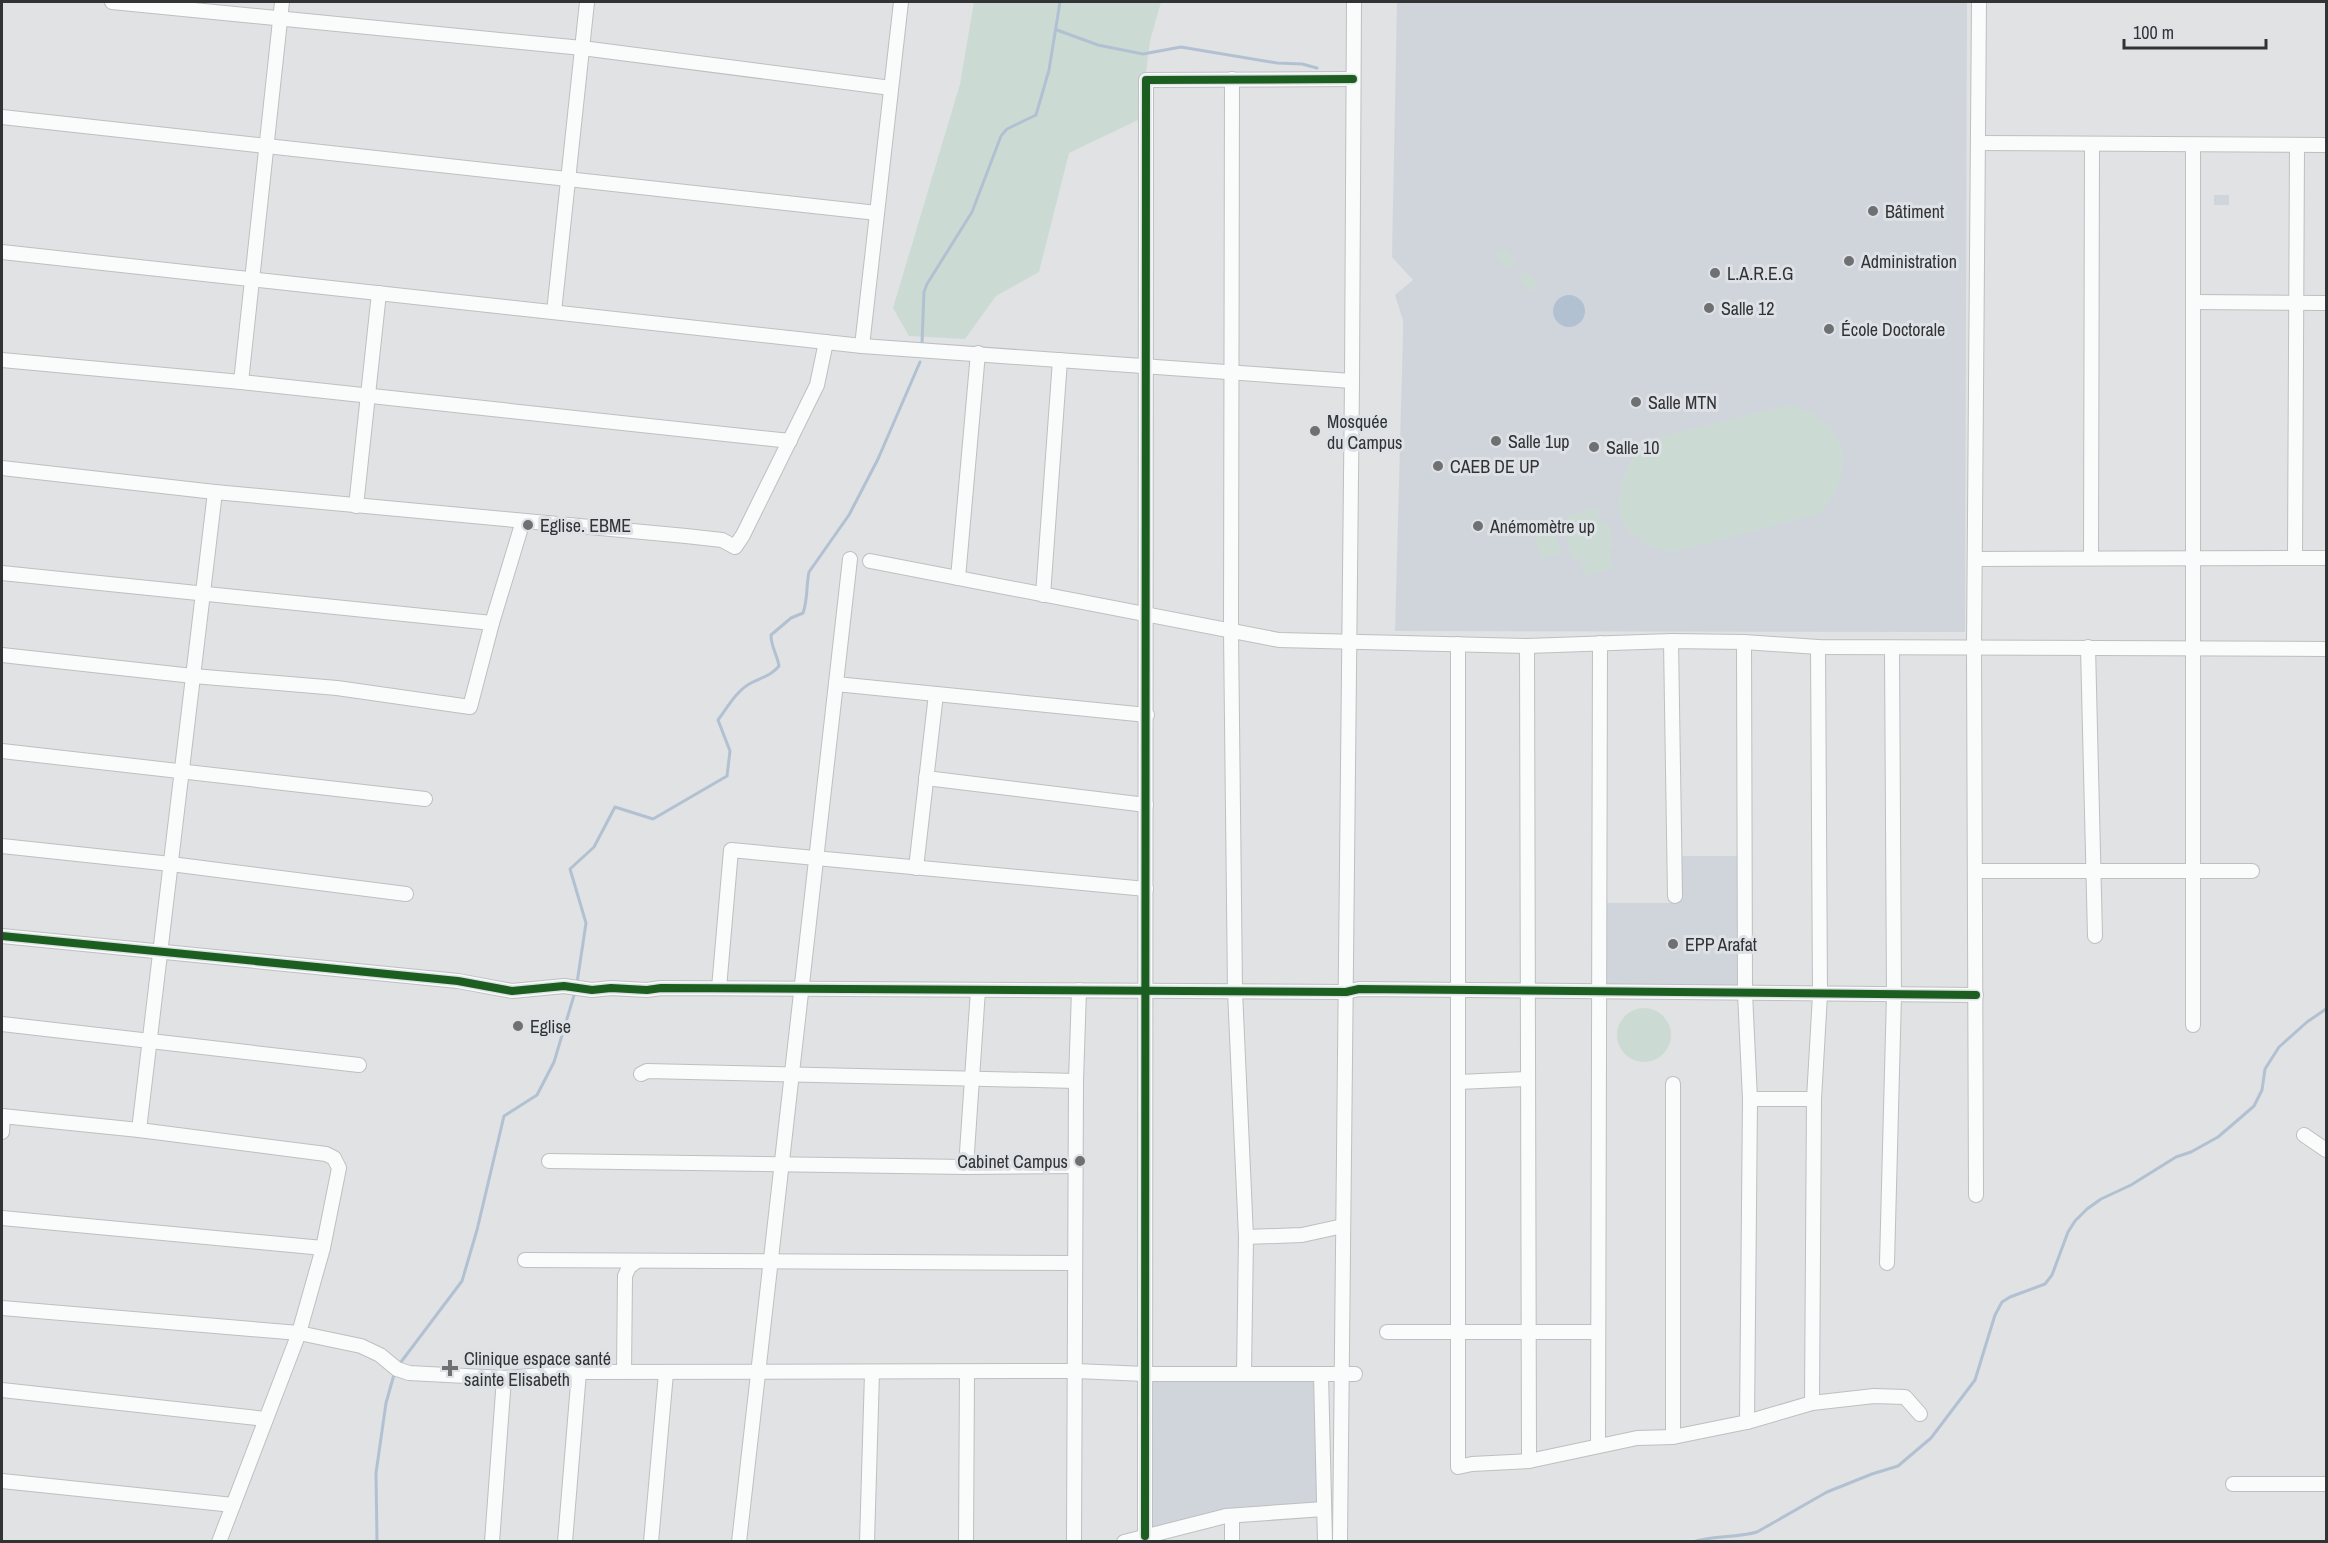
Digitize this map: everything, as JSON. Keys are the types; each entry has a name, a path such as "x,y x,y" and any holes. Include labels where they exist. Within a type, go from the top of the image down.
{"street":[{"path":"112,2 582,48 891,88"},
{"path":"241,382 282,2"},
{"path":"554,312 587,2"},
{"path":"862,346 901,2"},
{"path":"1340,1542 1348,1374 1343,1226 1352,381 1353,2"},
{"path":"1977,1195 1974,647 1979,2"},
{"path":"1232,79 1231,631 1235,991 1246,1237 1244,1374"},
{"path":"1145,1536 1146,80 1353,79"},
{"path":"2,117 877,213"},
{"path":"1978,143 2326,145"},
{"path":"2091,558 2092,144"},
{"path":"2193,144 2193,1025"},
{"path":"2295,558 2297,145"},
{"path":"2,252 862,346 1352,381"},
{"path":"356,506 379,293"},
{"path":"2193,302 2326,303"},
{"path":"2,468 215,492 722,540 735,547 817,385 826,342"},
{"path":"958,578 978,353"},
{"path":"2,360 241,382 790,441"},
{"path":"1043,595 1060,360"},
{"path":"140,1130 215,492"},
{"path":"2,655 193,676 327,687 470,707 492,623 523,521"},
{"path":"1975,559 2326,558"},
{"path":"740,1542 850,559"},
{"path":"870,561 1279,640 1527,646 1671,641 1892,648 2326,649"},
{"path":"2,573 492,623"},
{"path":"1671,641 1675,896"},
{"path":"1744,642 1745,993 1750,1099 1747,1422"},
{"path":"1598,1446 1600,643"},
{"path":"1458,644 1458,1467 1528,1461 1637,1438 1673,1437 1747,1422 1812,1403 1875,1396 1905,1397 1920,1414"},
{"path":"1527,646 1528,1461"},
{"path":"1812,1403 1814,1099 1820,995 1818,647"},
{"path":"2088,647 2095,936"},
{"path":"1887,1263 1894,995 1892,648"},
{"path":"836,684 1147,715"},
{"path":"916,868 936,694"},
{"path":"2,751 425,799"},
{"path":"926,778 1146,805"},
{"path":"2,846 171,864 406,894"},
{"path":"719,988 730,850 1146,889"},
{"path":"1975,871 2252,871"},
{"path":"2,936 458,981 512,991 564,986 586,989 647,990 719,988 1346,992 1359,988 1976,995"},
{"path":"966,1167 978,990"},
{"path":"1074,1542 1076,1371 1074,1263 1079,990"},
{"path":"2,1024 359,1065"},
{"path":"640,1074 647,1071 1076,1081"},
{"path":"1458,1082 1528,1079"},
{"path":"1673,1084 1673,1437"},
{"path":"1750,1099 1814,1099"},
{"path":"2,1131 2,1116 140,1130 326,1155 334,1158 339,1168 323,1248 299,1333 219,1542"},
{"path":"2304,1135 2326,1150"},
{"path":"549,1161 966,1167 1076,1166"},
{"path":"2,1218 323,1248"},
{"path":"1246,1237 1302,1235 1343,1226"},
{"path":"525,1260 1074,1263"},
{"path":"624,1372 625,1276 629,1267 636,1261"},
{"path":"2,1308 299,1333 361,1346 380,1355 402,1372 504,1378 579,1372 1076,1371 1145,1374 1348,1374"},
{"path":"1388,1332 1598,1332"},
{"path":"565,1542 579,1372"},
{"path":"651,1542 666,1372"},
{"path":"867,1542 872,1372"},
{"path":"966,1542 967,1372"},
{"path":"1322,1374 1325,1542"},
{"path":"492,1542 504,1378"},
{"path":"2,1390 266,1419"},
{"path":"2,1481 233,1505"},
{"path":"2233,1484 2326,1484"},
{"path":"1124,1542 1208,1519 1232,1515 1324,1509"},
{"path":"1232,1515 1232,1542"}],"shaded area":[{"path":"974,2 1161,2 1150,41 1140,119 1069,153 1039,272 996,296 965,339 909,336 893,308 960,84"},
{"path":"1397,2 1967,2 1965,632 1395,631 1403,320 1395,295 1413,280 1392,257"},
{"path":"2214,195 2229,195 2229,205 2214,205"},
{"path":"1502,248 1516,261 1508,269 1495,256"},
{"path":"1525,271 1539,284 1531,292 1518,279"},
{"path":"1790,405 1810,412 1825,422 1841,448 1843,464 1840,480 1820,513 1677,551 1655,548 1629,531 1622,519 1619,493 1629,466 1644,441"},
{"path":"1597,508 1601,524 1608,523 1614,548 1608,550 1613,568 1585,576 1580,558 1572,560 1565,534 1571,532 1566,516"},
{"path":"1552,519 1561,553 1541,559 1532,524"},
{"name":"EPP Arafat","path":"1680,856 1739,856 1739,986 1607,986 1607,903 1679,903"},
{"path":"1639,1008 1649,1008 1659,1012 1667,1020 1671,1035 1667,1050 1659,1058 1649,1062 1639,1062 1629,1058 1621,1050 1617,1040 1617,1030 1621,1020 1629,1012"},
{"path":"1319,1378 1320,1506 1148,1532 1148,1379"}],"water":[{"path":"1569,295 1580,300 1585,311 1580,322 1569,327 1558,322 1553,311 1558,300"}],"waterway":[{"path":"922,343 924,292 927,284 972,212 1001,136 1007,129 1036,115 1049,70 1060,2"},
{"path":"1057,30 1098,45 1143,54 1181,47 1317,68"},
{"path":"577,983 586,923 570,869 594,847 615,807 653,819 727,776 730,751 718,720 741,690 770,674 779,666 771,635 791,618 803,613 809,572 849,515 878,459 920,362"},
{"path":"398,1366 462,1281 477,1230 504,1116 537,1095 554,1062 575,992"},
{"path":"1693,1542 1757,1532 1827,1492 1898,1466 1931,1438 1975,1380 1995,1315 2002,1302 2045,1284 2052,1275 2068,1232 2075,1221 2101,1199 2131,1185 2176,1157 2191,1152 2218,1137 2254,1106 2262,1090 2265,1069 2279,1047 2307,1022 2326,1009"},
{"path":"377,1542 376,1473 386,1403 395,1371"}],"cycle path":[{"path":"1145,1536 1146,80 1353,79"},
{"path":"2,936 458,981 512,991 564,986 592,990 661,988 1346,992 1359,989 1976,995"}],"place":[{"name":"Bâtiment","path":"1873,211"},
{"name":"Administration","path":"1849,261"},
{"name":"L.A.R.E.G","path":"1715,273"},
{"name":"Salle 12","path":"1709,308"},
{"name":"École Doctorale","path":"1829,329"},
{"name":"Salle MTN","path":"1636,402"},
{"name":"Mosquée du Campus","path":"1315,431"},
{"name":"Salle 1up","path":"1496,441"},
{"name":"Salle 10","path":"1594,447"},
{"name":"CAEB DE UP","path":"1438,466"},
{"name":"Eglise. EBME","path":"528,525"},
{"name":"Anémomètre up","path":"1478,526"},
{"name":"EPP Arafat","path":"1673,944"},
{"name":"Eglise","path":"518,1026"},
{"name":"Cabinet Campus","path":"1080,1161"},
{"name":"Clinique espace santé sainte Elisabeth","path":"450,1368"}]}
